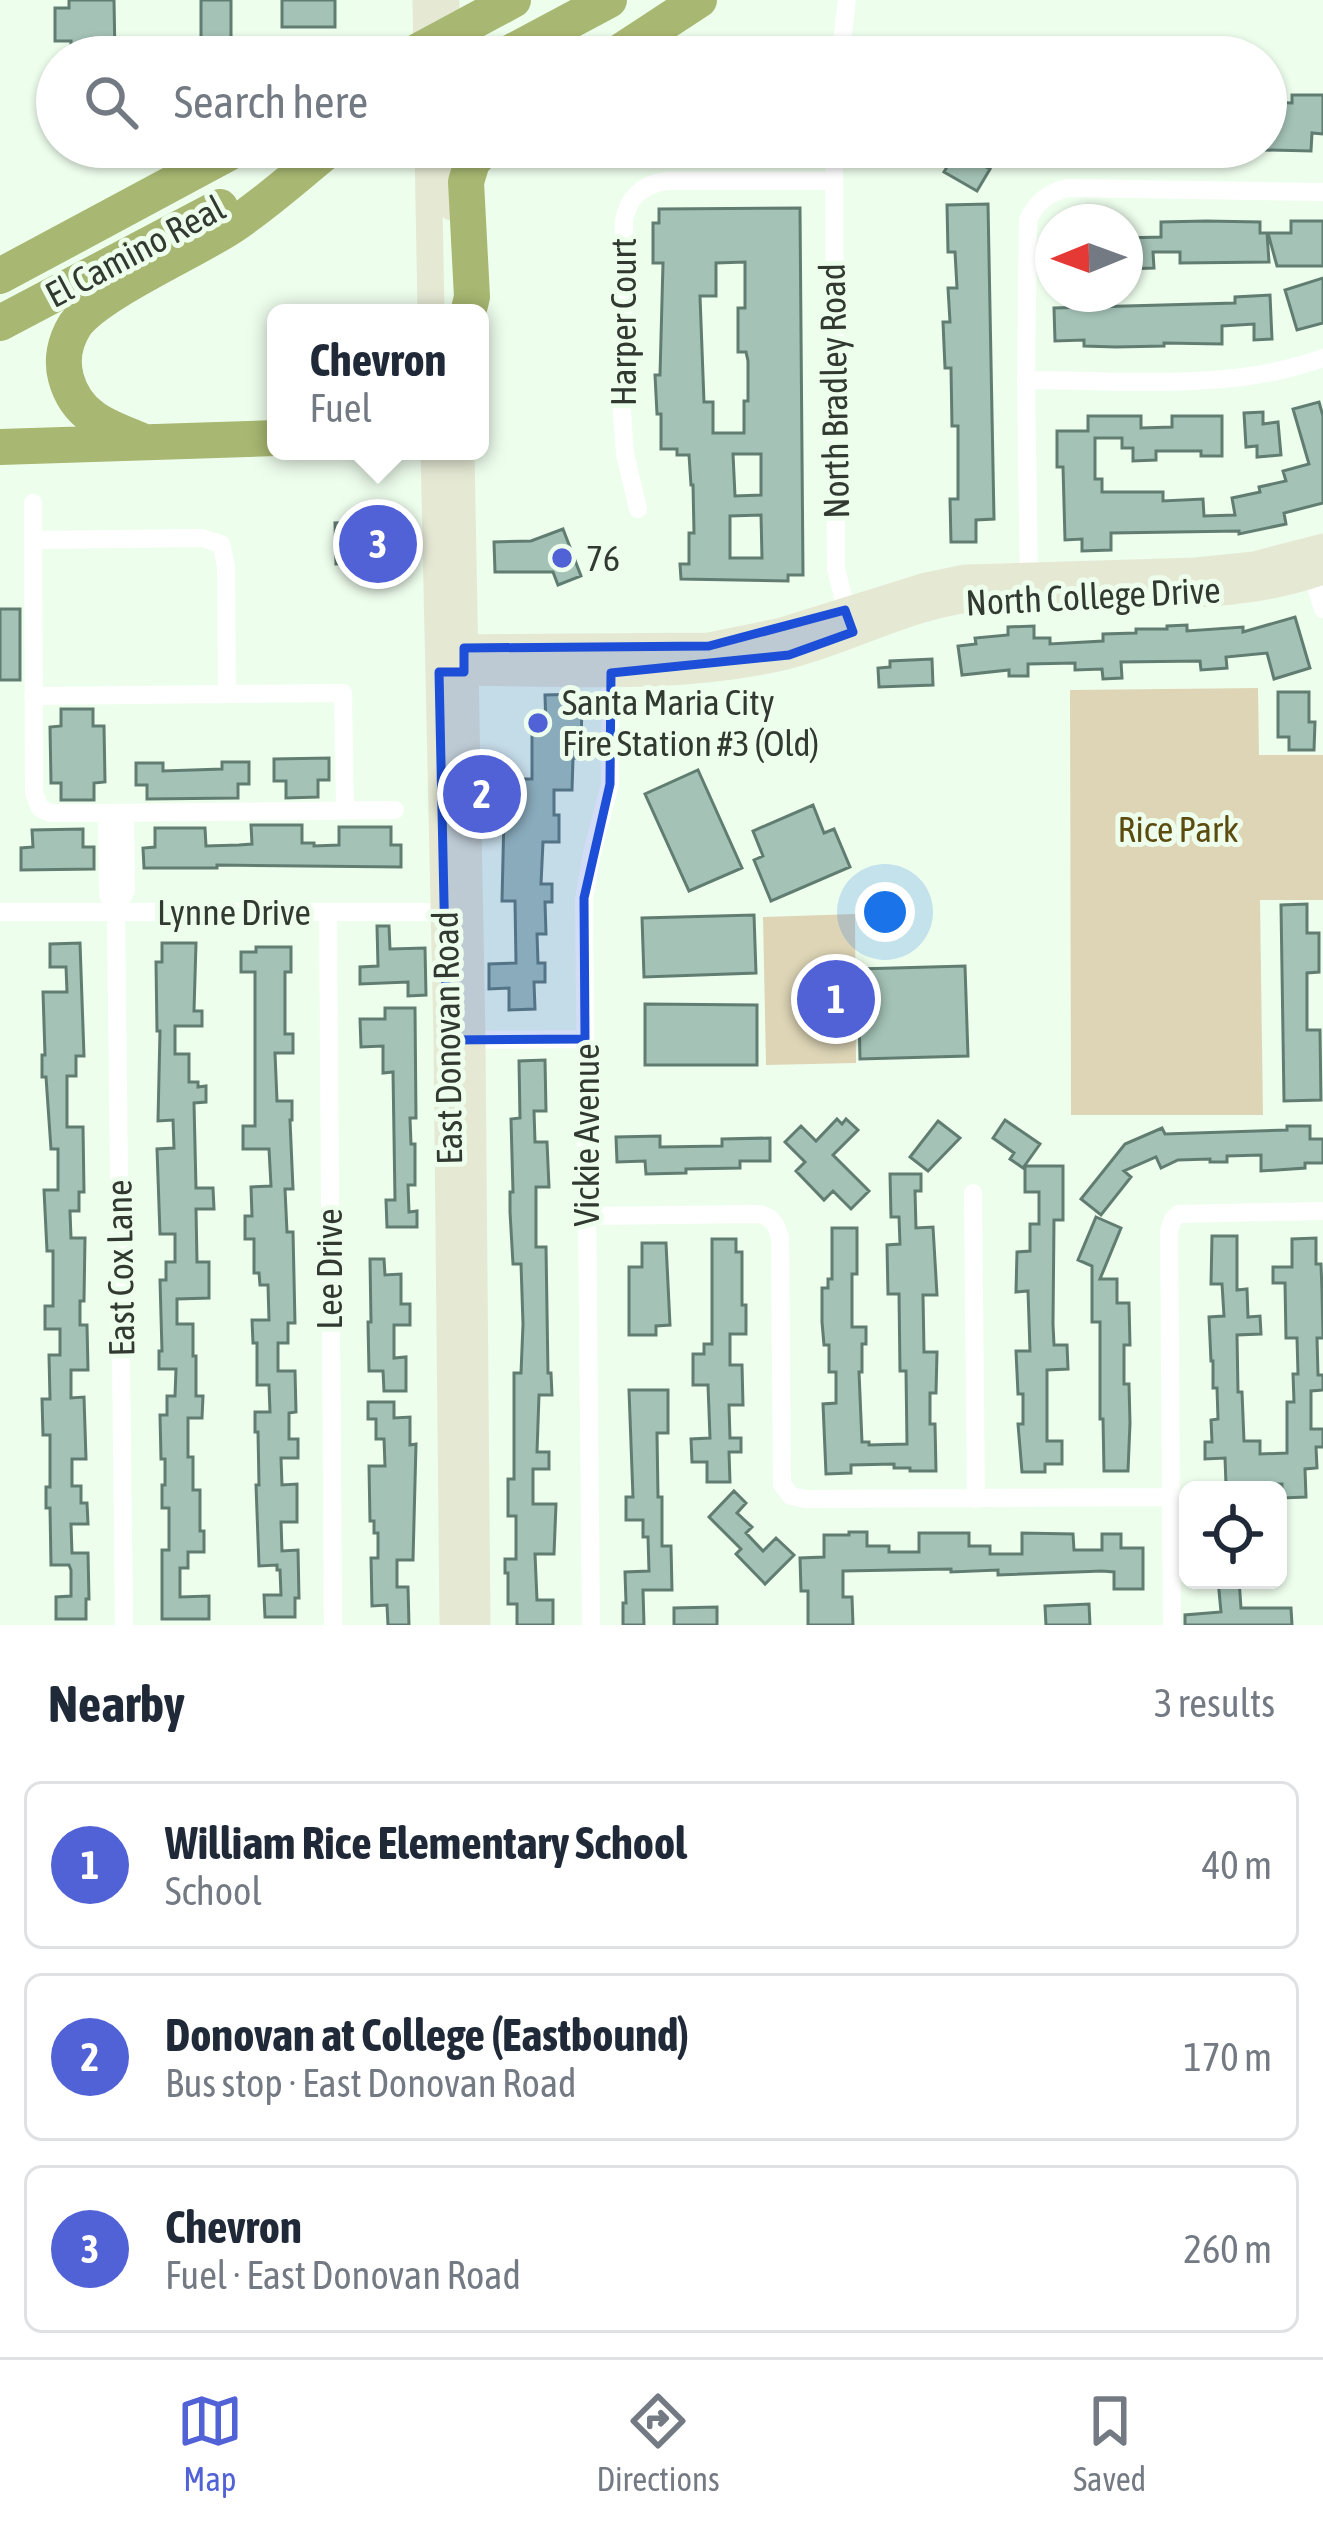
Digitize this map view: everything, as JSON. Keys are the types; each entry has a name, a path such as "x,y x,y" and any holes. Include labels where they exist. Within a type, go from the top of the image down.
{"highway":[{"path":"446,36 513,0"},
{"path":"541,36 609,0"},
{"path":"644,36 699,0"},
{"name":"El Camino Real","path":"0,276 201,168"},
{"name":"El Camino Real","path":"0,323 295,168"},
{"path":"140,440 102,425 82,411 69,391 63,369 65,346 77,322 108,298 233,226 307,168"},
{"path":"470,168 466,182 470,304"},
{"path":"0,446 267,437"}],"main road":[{"path":"426,0 427,36"},
{"path":"446,0 446,36"},
{"path":"431,304 435,168"},
{"path":"438,168 457,304"},
{"name":"East Donovan Road","path":"435,460 451,660 477,1625"},
{"name":"East Donovan Road","path":"451,660 461,460"},
{"name":"North College Drive","path":"451,660 611,661 709,646 849,621 946,582 1029,585 1316,561"},
{"name":"East Donovan Road","path":"453,1625 460,1040"}],"street":[{"path":"843,36 847,0"},
{"name":"North Bradley Road","path":"834,168 836,568 849,621"},
{"name":"Harper Court","path":"638,508 625,454 622,412 626,208 635,194 666,181 834,182"},
{"path":"1029,585 1028,220 1042,200 1068,188 1323,192"},
{"path":"1026,380 1196,380 1267,374 1323,358"},
{"path":"33,502 34,794 38,805 50,813 395,810"},
{"path":"33,540 202,538 221,544 226,566 226,694"},
{"path":"1316,561 1323,609"},
{"name":"Vickie Avenue","path":"591,1625 584,898 610,784 611,661"},
{"path":"33,696 343,693 345,811"},
{"name":"East Cox Lane","path":"116,813 108,895 116,911 124,1625"},
{"name":"Lynne Drive","path":"0,911 457,912"},
{"name":"Lee Drive","path":"328,912 333,1625"},
{"path":"460,1040 585,1039"},
{"path":"973,1193 976,1499"},
{"path":"1172,1625 1168,1231 1179,1214 1323,1211"},
{"path":"586,1216 759,1214 769,1216 778,1226 782,1484 791,1496 1171,1497"}],"highlighted area":[{"path":"845,610 853,632 789,655 611,673 610,784 584,898 585,1039 447,1040 439,672 464,672 464,648 709,646"}],"green space":[{"name":"Rice Park","path":"1258,688 1259,755 1323,755 1323,900 1260,900 1263,1115 1071,1115 1070,690"},
{"path":"855,914 856,1063 766,1065 763,917"}],"building":[{"path":"69,0 114,0 115,36 55,36 55,8 69,8"},
{"path":"201,0 231,0 231,36 201,36"},
{"path":"282,0 335,0 335,27 282,27"},
{"path":"1292,95 1323,95 1323,134 1312,133 1311,151 1287,150 1287,103 1292,103"},
{"path":"946,168 990,169 977,191 944,172"},
{"path":"988,204 994,519 976,520 976,542 951,542 950,499 958,499 958,426 952,426 951,368 945,368 943,322 950,322 948,288 957,288 955,252 948,252 947,205"},
{"path":"800,208 803,575 788,575 788,581 681,579 680,564 689,564 689,533 694,533 693,485 689,455 661,449 655,375 660,375 663,263 653,263 653,223 659,223 659,209","holes":["745,262 745,308 738,308 738,352 746,352 748,361 744,433 713,433 713,402 704,402 700,296 716,296 716,263","733,454 761,454 761,495 735,496","761,515 762,558 730,558 730,516"]},
{"path":"1291,221 1323,221 1323,266 1277,266 1268,233 1291,233"},
{"path":"1161,222 1260,222 1260,233 1267,233 1269,262 1180,263 1180,252 1153,252 1154,268 1143,268 1143,238 1161,237"},
{"path":"1323,278 1323,323 1297,330 1285,290"},
{"path":"1270,295 1272,339 1254,340 1254,324 1222,326 1222,344 1116,347 1084,346 1084,340 1055,341 1054,312 1143,312 1143,306 1235,303 1235,297"},
{"path":"1319,402 1323,503 1284,513 1286,524 1239,534 1111,533 1111,550 1082,551 1082,539 1065,540 1057,431 1088,431 1088,416 1141,416 1141,428 1172,427 1172,416 1222,416 1222,456 1156,451 1156,460 1133,461 1133,448 1122,448 1122,438 1095,438 1095,479 1102,479 1102,492 1163,492 1163,501 1203,499 1204,516 1235,515 1232,498 1286,481 1283,471 1309,464 1293,409"},
{"path":"1263,412 1263,424 1278,422 1281,455 1257,457 1257,446 1246,447 1244,413"},
{"path":"362,522 362,528 403,528 403,562 336,564 335,523"},
{"path":"563,529 581,576 558,585 553,572 495,572 494,542 531,541"},
{"path":"0,609 20,609 20,680 0,680"},
{"path":"1295,617 1310,668 1274,679 1267,653 1226,657 1227,668 1201,670 1200,661 1121,662 1122,678 1103,679 1102,669 1075,670 1075,663 1028,664 1028,676 1009,676 1009,670 962,675 958,646 976,644 975,638 1008,635 1008,627 1034,626 1034,638 1050,638 1050,644 1103,641 1103,634 1167,626 1187,625 1187,631 1243,627 1243,632"},
{"path":"932,659 933,685 879,687 878,668 890,667 890,661"},
{"path":"1278,692 1309,692 1314,750 1289,750 1289,737 1278,737"},
{"path":"582,694 581,758 573,758 572,790 554,790 559,842 543,842 541,884 552,884 552,902 545,902 546,934 537,934 538,963 545,963 545,982 534,982 535,1009 509,1010 509,988 489,989 489,964 516,963 515,901 502,901 504,815 512,815 513,779 532,779 532,730 546,730 545,695"},
{"path":"61,709 93,709 93,726 104,726 105,782 94,783 94,800 61,800 61,783 51,783 50,727 61,726"},
{"path":"329,758 329,780 318,780 318,797 286,798 286,781 274,781 274,759"},
{"path":"222,762 249,762 249,784 238,784 238,798 147,799 147,785 136,785 136,763 163,763 163,771 222,769"},
{"path":"698,770 742,868 689,891 645,794"},
{"path":"813,805 824,833 834,829 850,867 771,901 754,860 763,856 753,831"},
{"path":"251,825 302,825 302,843 314,846 339,845 339,827 391,827 391,845 401,845 401,867 144,868 143,848 155,847 155,828 205,828 206,846 239,845 252,844"},
{"path":"83,829 83,847 94,847 94,869 21,870 21,848 33,847 32,830"},
{"path":"1307,904 1307,933 1319,933 1319,972 1307,973 1307,1030 1320,1030 1321,1100 1284,1101 1281,905"},
{"path":"754,915 756,973 644,977 642,918"},
{"path":"377,926 389,926 390,949 425,948 426,995 408,996 408,982 360,984 360,967 378,966"},
{"path":"80,943 84,1056 76,1056 76,1076 67,1076 67,1127 83,1127 84,1192 79,1192 79,1211 70,1211 71,1238 85,1238 80,1325 87,1325 88,1370 71,1370 71,1398 84,1397 86,1459 72,1459 72,1486 81,1486 88,1524 71,1524 72,1553 88,1553 89,1599 86,1619 56,1619 56,1597 71,1596 71,1570 69,1565 51,1565 50,1508 46,1508 50,1435 43,1435 42,1399 50,1399 49,1355 60,1355 60,1329 45,1329 45,1306 53,1306 53,1251 47,1251 44,1190 58,1190 58,1149 51,1149 46,1077 42,1077 43,992 67,992 66,967 50,967 50,944"},
{"path":"162,943 196,943 194,1011 202,1011 202,1026 175,1026 175,1054 189,1054 189,1082 206,1086 206,1102 194,1103 196,1188 213,1188 214,1209 196,1209 197,1262 209,1262 209,1298 177,1299 177,1324 193,1324 196,1396 203,1396 202,1418 188,1418 188,1457 193,1457 193,1490 200,1490 204,1552 188,1552 188,1568 180,1568 180,1597 209,1596 209,1619 162,1619 162,1550 169,1550 169,1508 162,1508 165,1459 161,1459 160,1415 167,1415 167,1396 175,1396 176,1369 159,1369 160,1280 166,1280 166,1262 175,1262 175,1234 160,1234 157,1149 174,1148 173,1120 158,1121 156,962 162,962"},
{"path":"256,947 291,947 291,972 285,972 285,1034 293,1034 293,1053 275,1053 277,1101 292,1101 293,1189 285,1189 287,1232 293,1232 295,1323 288,1323 288,1343 278,1343 278,1371 295,1371 296,1412 289,1413 289,1439 298,1439 298,1458 281,1458 282,1485 297,1484 297,1522 281,1522 282,1551 298,1550 295,1617 265,1617 264,1595 281,1595 280,1570 277,1565 259,1566 255,1412 270,1412 269,1385 257,1385 252,1320 269,1320 268,1285 260,1285 259,1273 254,1273 254,1239 245,1239 245,1216 252,1216 251,1187 271,1186 269,1149 243,1149 243,1126 255,1126 255,972 241,972 241,952 256,952"},
{"path":"965,966 968,1056 860,1059 858,969"},
{"path":"645,1004 757,1005 757,1065 645,1065"},
{"path":"385,1008 415,1008 416,1118 410,1118 415,1185 408,1185 409,1212 417,1211 417,1227 387,1227 386,1200 395,1200 393,1072 383,1073 383,1046 361,1047 360,1019 385,1019"},
{"path":"545,1060 546,1111 534,1111 535,1142 547,1142 549,1187 536,1187 536,1247 546,1247 552,1395 539,1395 537,1452 549,1452 549,1469 533,1469 533,1504 556,1504 554,1554 535,1554 537,1600 553,1600 553,1625 517,1625 517,1604 508,1604 505,1573 505,1559 516,1559 516,1516 508,1516 508,1479 514,1479 514,1373 521,1373 523,1324 521,1264 513,1264 511,1119 520,1118 519,1061"},
{"path":"837,1119 842,1124 846,1119 858,1130 833,1155 869,1191 851,1209 833,1191 824,1200 796,1171 805,1162 785,1142 801,1126 816,1141"},
{"path":"1005,1120 1040,1144 1023,1168 1010,1159 1014,1153 993,1138"},
{"path":"938,1121 960,1138 928,1171 910,1157"},
{"path":"1287,1126 1310,1126 1310,1139 1323,1139 1323,1163 1261,1171 1261,1155 1227,1156 1227,1162 1178,1160 1161,1168 1156,1157 1124,1171 1131,1177 1101,1215 1081,1199 1125,1144 1162,1128 1165,1134 1287,1130"},
{"path":"660,1136 660,1147 722,1146 722,1139 770,1138 770,1161 740,1161 740,1168 646,1174 645,1161 617,1162 616,1137"},
{"path":"1025,1166 1063,1166 1063,1220 1054,1220 1053,1324 1054,1345 1067,1345 1068,1369 1047,1370 1047,1441 1062,1441 1062,1464 1045,1464 1045,1472 1022,1472 1018,1424 1023,1424 1023,1394 1018,1394 1016,1351 1030,1351 1028,1291 1016,1292 1017,1252 1030,1251 1030,1224 1039,1224 1039,1192 1025,1192"},
{"path":"890,1174 921,1174 921,1191 915,1191 916,1228 933,1227 937,1295 923,1295 924,1352 937,1352 936,1393 930,1393 936,1471 910,1471 894,1468 894,1464 851,1465 851,1473 826,1474 823,1404 836,1403 836,1372 829,1372 829,1345 824,1345 822,1288 828,1288 828,1279 832,1279 832,1228 857,1228 852,1327 866,1327 859,1372 862,1442 907,1444 899,1294 888,1294 887,1245 900,1244 899,1217 891,1217"},
{"path":"1096,1217 1121,1228 1100,1279 1117,1279 1117,1303 1129,1303 1130,1345 1124,1345 1124,1384 1129,1384 1128,1471 1104,1471 1100,1322 1092,1322 1092,1266 1078,1260"},
{"path":"1212,1236 1237,1236 1237,1290 1247,1289 1248,1317 1260,1316 1261,1334 1237,1335 1244,1441 1260,1441 1260,1454 1287,1453 1287,1402 1294,1402 1297,1338 1286,1338 1285,1283 1273,1283 1273,1267 1292,1267 1292,1239 1316,1238 1323,1338 1317,1338 1318,1375 1323,1375 1323,1390 1311,1391 1311,1429 1323,1429 1323,1447 1316,1447 1317,1468 1305,1469 1306,1497 1287,1498 1287,1481 1226,1481 1225,1458 1205,1459 1205,1442 1212,1442 1211,1420 1218,1419 1209,1317 1224,1316 1222,1284 1211,1284"},
{"path":"712,1239 736,1239 736,1252 742,1252 742,1305 746,1305 746,1334 730,1334 730,1365 742,1365 743,1405 729,1405 730,1438 741,1438 741,1452 729,1452 730,1482 707,1482 707,1462 692,1462 691,1439 710,1438 708,1385 693,1385 693,1354 704,1354 704,1344 712,1344"},
{"path":"642,1243 666,1243 670,1325 656,1326 656,1335 629,1335 629,1267 642,1267"},
{"path":"370,1259 384,1259 385,1275 401,1274 401,1304 410,1304 410,1325 394,1325 394,1358 406,1357 406,1391 384,1391 383,1371 369,1371"},
{"path":"629,1390 668,1390 668,1433 657,1433 658,1497 662,1497 662,1546 671,1546 672,1590 643,1590 644,1625 623,1625 625,1572 649,1571 643,1520 626,1520 626,1497 633,1497"},
{"path":"368,1402 394,1402 394,1418 410,1417 410,1445 416,1444 413,1560 397,1560 397,1587 408,1587 409,1625 388,1625 387,1605 372,1606 371,1558 378,1558 378,1533 370,1521 369,1466 385,1466 384,1439 376,1439 376,1419 368,1419"},
{"path":"734,1491 746,1503 737,1513 752,1527 746,1533 763,1551 776,1538 794,1555 765,1584 736,1554 741,1549 709,1517"},
{"path":"867,1532 867,1546 889,1546 889,1552 919,1552 919,1533 969,1533 969,1546 990,1546 990,1554 1022,1554 1022,1533 1073,1534 1074,1550 1102,1550 1102,1534 1121,1534 1121,1548 1143,1548 1143,1589 1114,1589 1114,1572 1102,1571 998,1575 998,1570 843,1571 843,1597 852,1597 853,1625 808,1625 808,1591 801,1591 800,1558 824,1557 824,1535"},
{"path":"1219,1589 1240,1589 1241,1608 1291,1608 1292,1625 1185,1625 1185,1615 1221,1612"},
{"path":"1089,1604 1090,1625 1046,1625 1045,1606"},
{"path":"717,1607 717,1625 674,1625 674,1608"}],"place":[{"name":"Chevron","path":"378,544"},
{"name":"76","path":"562,558"},
{"name":"Santa Maria City Fire Station #3 (Old)","path":"538,723"},
{"name":"Donovan at College (Eastbound)","path":"482,794"},
{"name":"William Rice Elementary School","path":"836,999"}]}
